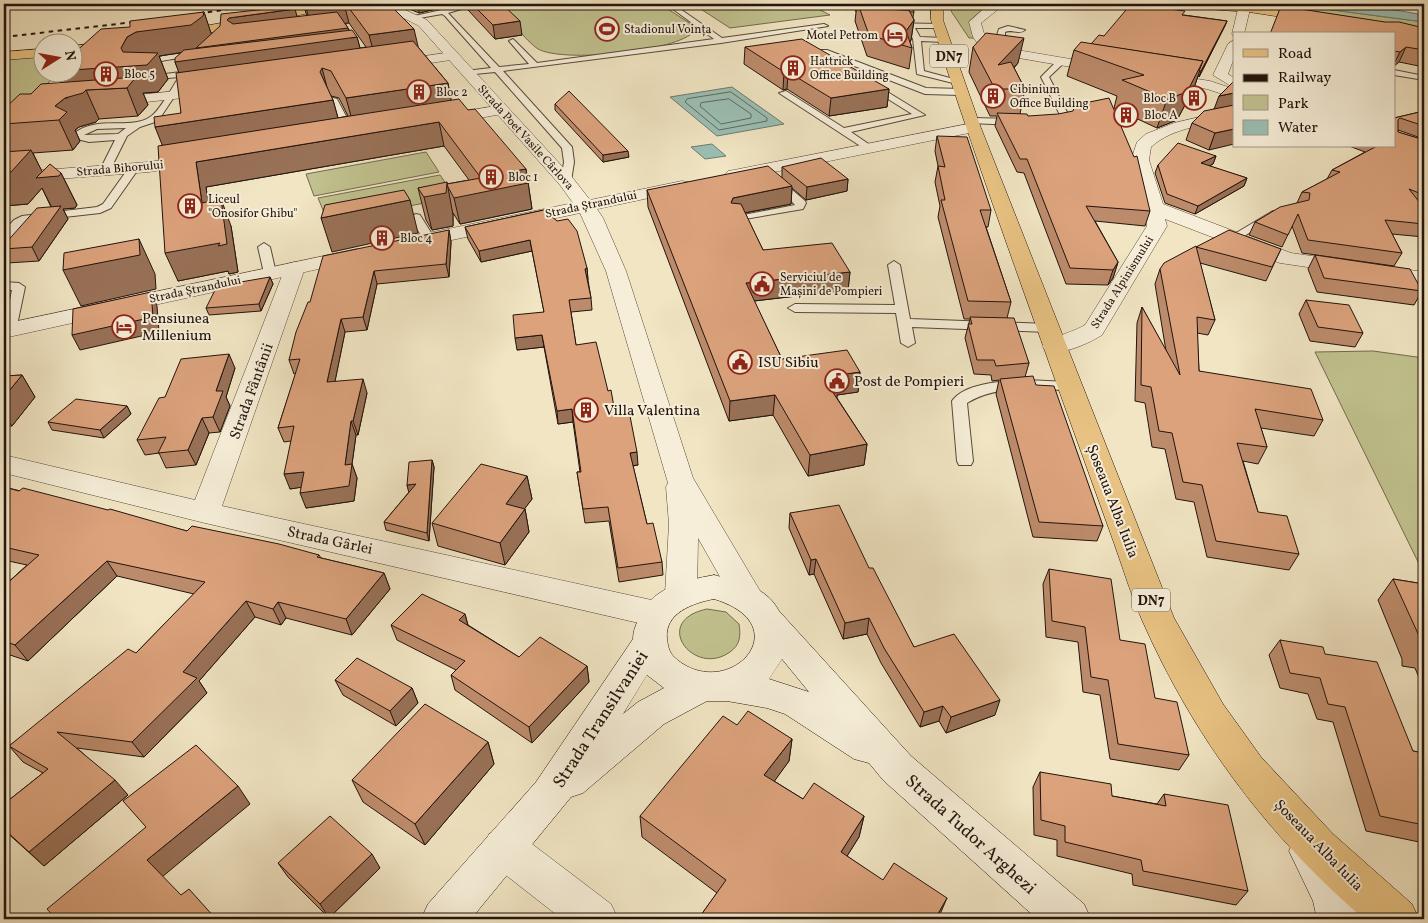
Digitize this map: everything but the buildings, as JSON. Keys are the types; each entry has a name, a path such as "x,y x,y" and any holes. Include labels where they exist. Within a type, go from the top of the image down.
{"main road":[{"path":"1179,4 1244,9 1329,21"},
{"name":"Șoseaua Alba Iulia","path":"932,6 972,124 1158,619 1197,692 1246,768 1298,828 1343,873 1396,919"},
{"path":"163,37 344,8"},
{"path":"82,49 129,43"},
{"path":"4,56 32,54"}],"street":[{"name":"Strada Poet Vasile Cârlova","path":"382,4 414,17 468,73 515,108 601,230 616,271 679,478 684,524 662,617"},
{"path":"992,6 975,22 975,28 984,46 996,51 1122,71"},
{"path":"1238,32 1244,9"},
{"path":"190,69 212,49 220,35 215,28"},
{"path":"1233,46 1220,75 1233,84"},
{"path":"82,58 93,48"},
{"path":"374,68 452,56"},
{"path":"1141,74 1210,85 1233,94"},
{"path":"4,135 58,82"},
{"path":"91,103 170,97 226,89"},
{"path":"32,108 52,106"},
{"path":"431,122 515,108"},
{"name":"Strada Alpinismului","path":"1051,337 1081,338 1094,330 1157,226 1155,208 1140,155 1142,146 1148,138 1161,132 1233,114"},
{"path":"716,179 871,149 972,124"},
{"path":"332,138 368,132"},
{"name":"Strada Bihorului","path":"4,178 134,168 216,156"},
{"name":"Strada Ștrandului","path":"6,330 585,205 697,183"},
{"path":"1155,208 1288,259 1424,278"},
{"name":"Strada Fântânii","path":"205,513 295,268"},
{"name":"Strada Gârlei","path":"4,464 205,513 662,617"},
{"name":"Strada Poet Vasile Cârlova","path":"679,478 758,608"},
{"path":"714,587 731,590 758,608 773,637 769,653 759,668 742,679 712,686 683,681 666,671 655,658 662,617 697,588 714,587"},
{"name":"Strada Tudor Arghezi","path":"758,608 898,768 1069,919"},
{"name":"Strada Transilvaniei","path":"443,919 550,795 662,617"},
{"name":"Strada Tudor Arghezi","path":"712,686 768,693 796,703 898,768"},
{"name":"Strada Transilvaniei","path":"550,795 651,713 712,686"},
{"path":"1298,828 1332,896 1339,919"},
{"path":"504,848 596,919"}],"lane":[{"path":"414,17 475,4"},
{"path":"669,4 721,41"},
{"path":"856,4 858,10 876,25 911,22 938,23"},
{"path":"301,19 344,8"},
{"path":"443,12 495,69 515,108 567,147 569,162 566,181"},
{"path":"911,22 917,39 920,72 959,88"},
{"path":"468,73 598,58 824,26"},
{"path":"1008,42 1001,34 1002,31 1008,28 1021,30"},
{"path":"917,39 944,40"},
{"path":"513,41 534,64"},
{"path":"208,70 140,70 150,61 212,49"},
{"path":"824,52 877,72 923,103"},
{"path":"1045,122 1066,120 1045,77 1061,62"},
{"path":"122,137 88,140 76,136 82,130 138,125 156,119 190,69"},
{"path":"877,72 855,78 923,103"},
{"path":"1396,72 1424,78"},
{"path":"842,131 923,103 959,88"},
{"path":"784,94 871,149"},
{"path":"333,99 351,135"},
{"path":"972,124 1028,122"},
{"path":"106,170 122,137 138,125"},
{"path":"4,238 18,222 26,218 87,212 107,206 134,168"},
{"path":"737,219 800,207 801,203 763,170"},
{"path":"1232,239 1266,217 1289,211"},
{"path":"416,217 429,239"},
{"path":"264,247 270,274"},
{"path":"894,264 908,343"},
{"path":"4,286 20,287 6,330"},
{"path":"795,308 901,309"},
{"path":"904,323 1051,337"},
{"path":"965,461 959,401 968,394 994,386 1069,386"}],"green space":[{"name":"Stadionul Voința","path":"495,4 660,4 694,26 695,31 684,38 666,45 644,50 594,55 551,53 538,49 533,45"},
{"path":"693,4 809,4 830,15 730,28"},
{"path":"1210,4 1287,4 1424,22 1424,36 1256,8"},
{"path":"986,6 973,19 977,38 969,38 951,11 953,7"},
{"path":"32,56 32,82 49,82 4,124 4,58"},
{"path":"426,152 439,172 314,196 306,174"},
{"path":"440,175 455,197 328,222 318,198"},
{"path":"1373,351 1424,358 1424,574 1315,352"},
{"path":"707,609 726,612 739,624 740,636 736,646 730,652 716,658 703,658 692,653 684,645 680,635 681,624 690,615"}],"water":[{"path":"1287,4 1339,5 1390,9 1424,15 1424,22"},
{"path":"732,87 784,124 717,136 670,97"},
{"path":"712,144 726,156 705,159 691,147"}],"railway":[{"path":"190,15 262,4"},
{"path":"4,37 143,21"}],"place":[{"name":"Stadionul Voința","path":"607,29"},
{"name":"Motel Petrom","path":"895,35"},
{"name":"Hattrick Office Building","path":"793,68"},
{"name":"Bloc 5","path":"106,74"},
{"name":"Bloc 2","path":"419,92"},
{"name":"Cibinium Office Building","path":"993,96"},
{"name":"Bloc B","path":"1194,98"},
{"name":"Bloc A","path":"1126,115"},
{"name":"Bloc 1","path":"491,177"},
{"name":"Liceul \"Onosifor Ghibu\"","path":"190,206"},
{"name":"Bloc 4","path":"382,238"},
{"name":"Serviciul de Mașini de Pompieri","path":"762,284"},
{"name":"Pensiunea Millenium","path":"124,327"},
{"name":"ISU Sibiu","path":"740,362"},
{"name":"Post de Pompieri","path":"837,381"},
{"name":"Villa Valentina","path":"586,410"}]}
